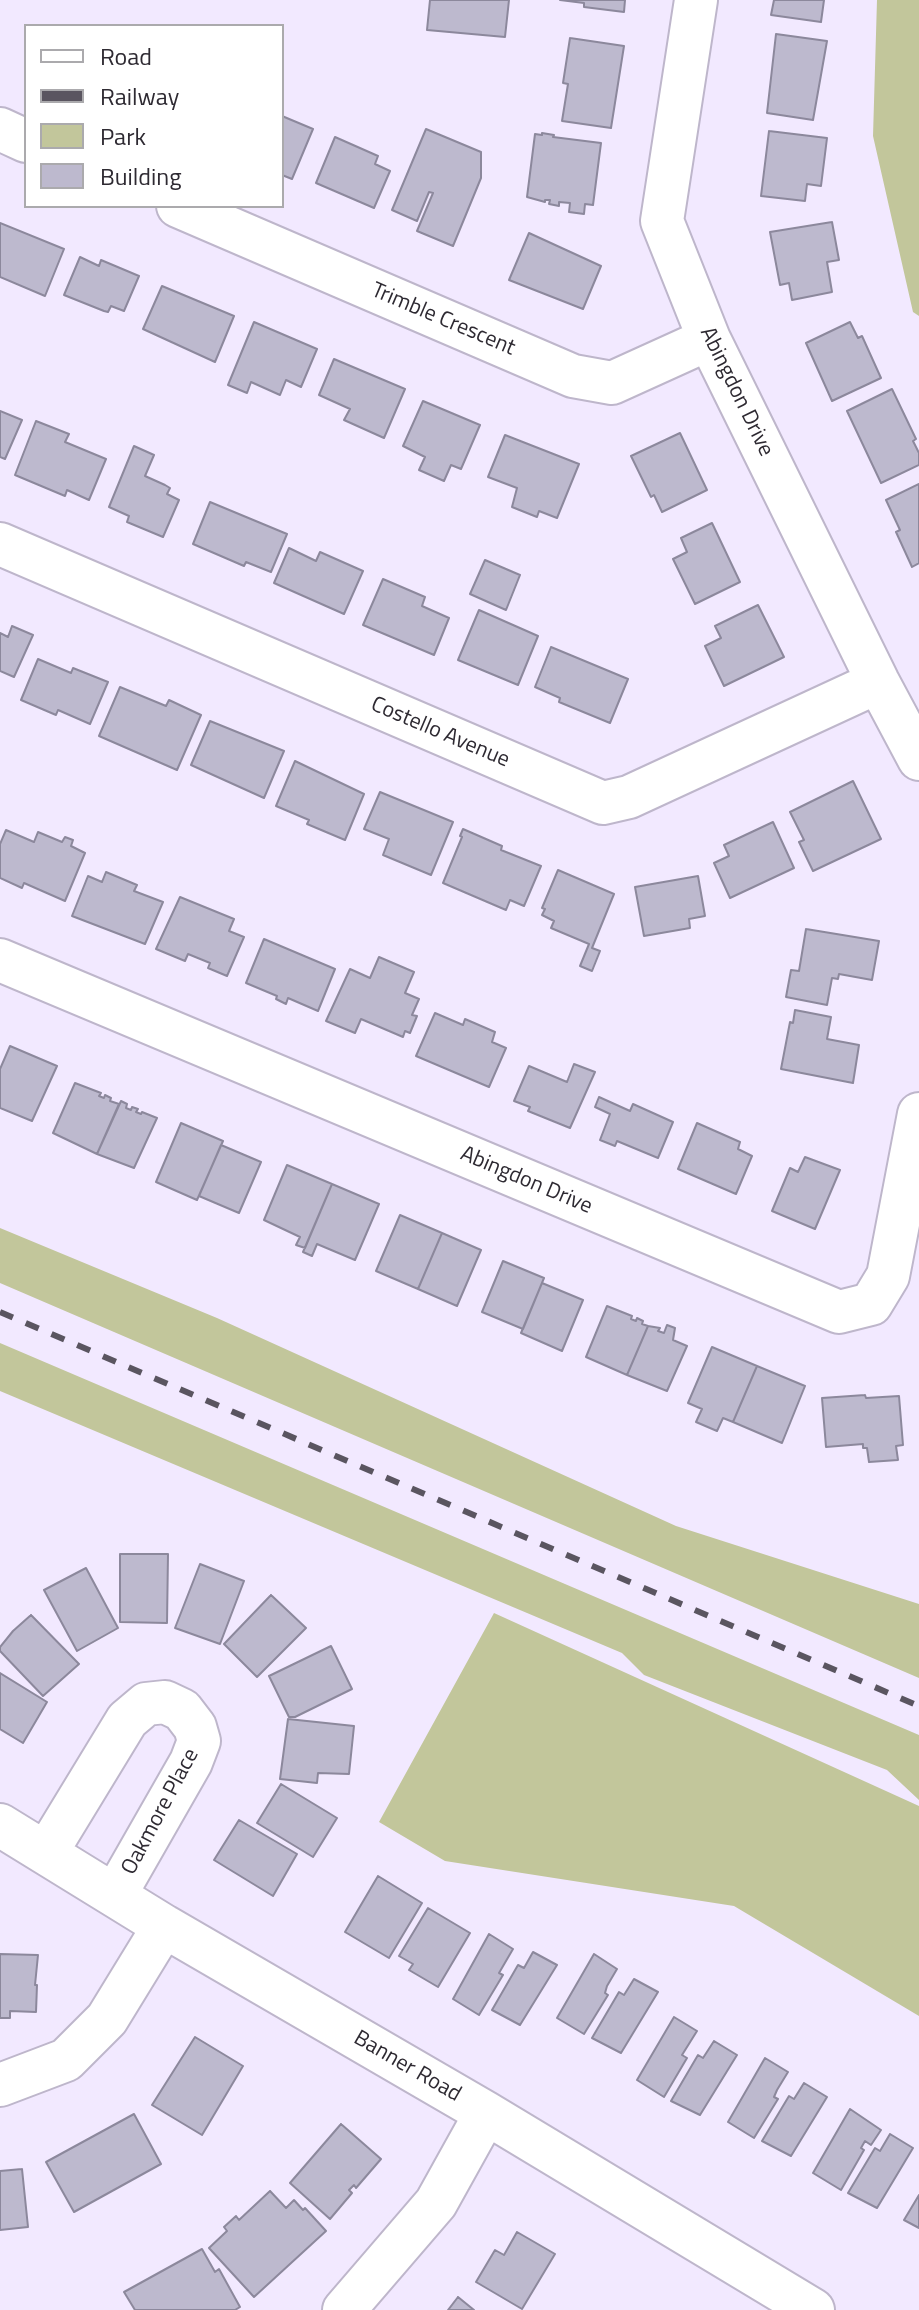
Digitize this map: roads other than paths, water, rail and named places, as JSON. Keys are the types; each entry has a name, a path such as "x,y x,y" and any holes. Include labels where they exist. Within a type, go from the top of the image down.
{"street":[{"name":"Abingdon Drive","path":"696,0 662,221 709,339 919,759"},
{"path":"0,129 24,140"},
{"name":"Trimble Crescent","path":"183,208 573,376 612,383 709,339"},
{"name":"Costello Avenue","path":"0,544 603,803 629,797 878,682"},
{"name":"Abingdon Drive","path":"0,960 839,1312 871,1304 888,1276 919,1114"},
{"name":"Oakmore Place","path":"46,1853 127,1720 146,1704 165,1702 182,1710 195,1727 199,1741 191,1762 115,1895"},
{"name":"Banner Road","path":"0,1825 164,1926 486,2113 813,2310"},
{"path":"0,2085 66,2060 107,2019 164,1926"},
{"path":"344,2310 436,2203 486,2113"}],"railway":[{"path":"0,1312 919,1706"}]}
